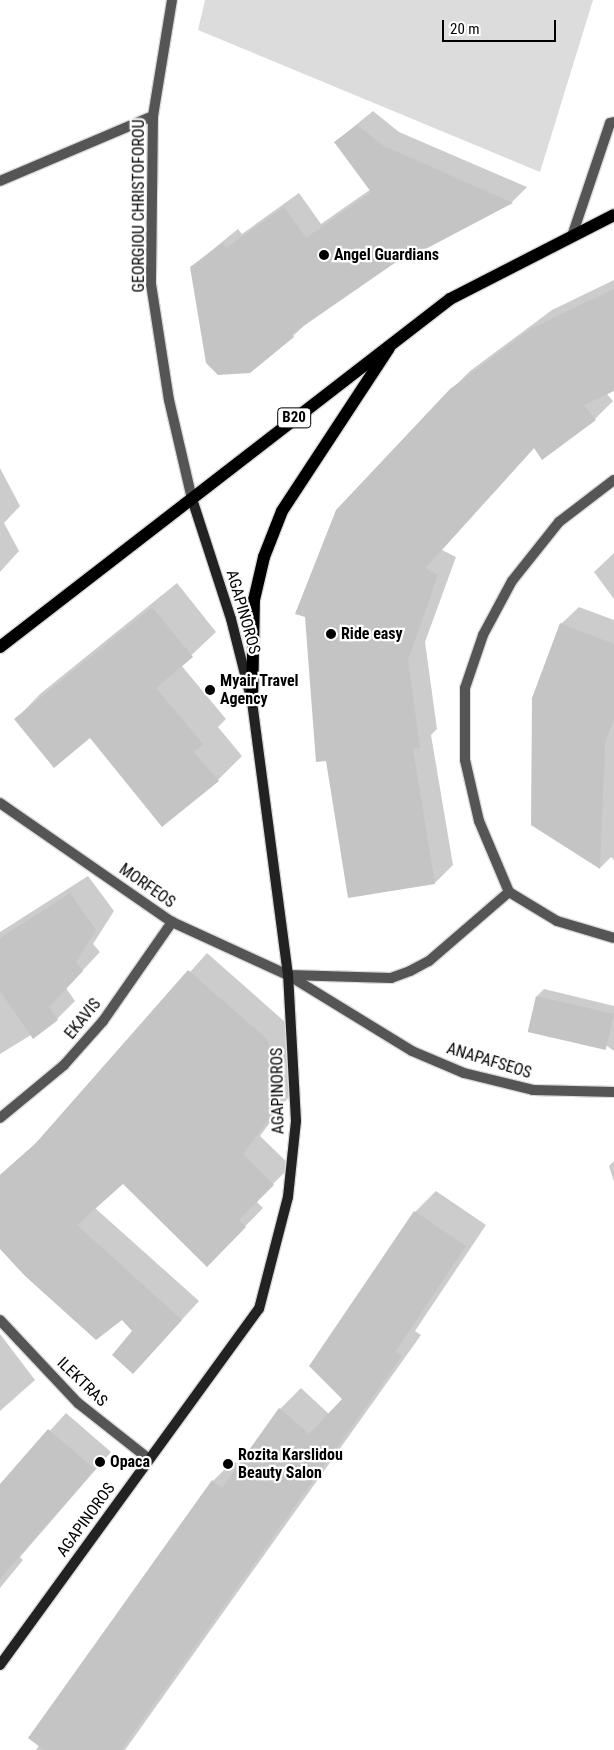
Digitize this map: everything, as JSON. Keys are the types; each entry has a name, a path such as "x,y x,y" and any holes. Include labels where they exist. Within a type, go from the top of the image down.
{"main road":[{"name":"B20","path":"0,647 396,338 450,299 573,234 614,215"},
{"path":"252,702 254,600 264,557 282,511 396,338"},
{"name":"AGAPINOROS","path":"0,1665 259,1309 276,1250 288,1197 296,1121 288,975 252,702 231,619 192,499"}],"street":[{"name":"GEORGIOU CHRISTOFOROU","path":"172,0 153,116 151,284 169,400 192,499"},
{"path":"0,181 153,116"},
{"path":"573,234 610,123 614,122"},
{"path":"614,480 559,522 512,581 483,635 465,688 467,768 479,821 509,892 557,921 614,938"},
{"name":"MORFEOS","path":"0,803 172,922 288,975"},
{"path":"288,975 391,978 410,971 428,961 509,892"},
{"name":"EKAVIS","path":"0,1118 64,1066 102,1021 172,922"},
{"name":"ANAPAFSEOS","path":"288,975 412,1051 464,1073 533,1090 614,1092"},
{"name":"ILEKTRAS","path":"0,1320 78,1402 149,1460"}],"shaded area":[{"path":"205,0 593,0 540,172 198,30"}],"building":[{"path":"357,125 384,146 513,203 418,253 415,249 292,334 294,337 250,373 218,375 206,363 190,267 223,243 226,248 284,207 306,238 371,192 334,142"},
{"path":"614,289 614,391 584,405 596,420 542,460 534,448 425,568 438,575 408,660 420,748 413,749 435,884 348,898 326,761 316,762 305,617 295,614 336,510 450,389 532,328"},
{"path":"152,607 193,657 156,688 203,744 194,752 219,781 162,827 90,738 54,768 14,719"},
{"path":"560,623 614,644 614,719 605,744 600,869 531,825 532,698"},
{"path":"70,893 96,930 76,962 83,971 49,1007 58,1020 33,1039 0,991 0,938"},
{"path":"188,970 268,1040 279,1106 243,1154 274,1185 239,1220 246,1227 207,1267 123,1184 77,1225 182,1320 133,1374 112,1355 132,1331 122,1320 96,1340 25,1276 0,1249 0,1175 35,1144"},
{"path":"536,996 614,1014 606,1050 528,1032"},
{"path":"414,1211 466,1246 395,1352 402,1356 121,1750 44,1750 28,1738 212,1480 222,1488 279,1408 309,1434 342,1399 309,1366"},
{"path":"48,1429 95,1469 0,1579 0,1484"}],"place":[{"name":"Angel Guardians","path":"324,255"},
{"name":"Ride easy","path":"331,634"},
{"name":"Myair Travel Agency","path":"210,690"},
{"name":"Opaca","path":"100,1462"},
{"name":"Rozita Karslidou Beauty Salon","path":"228,1464"}]}
